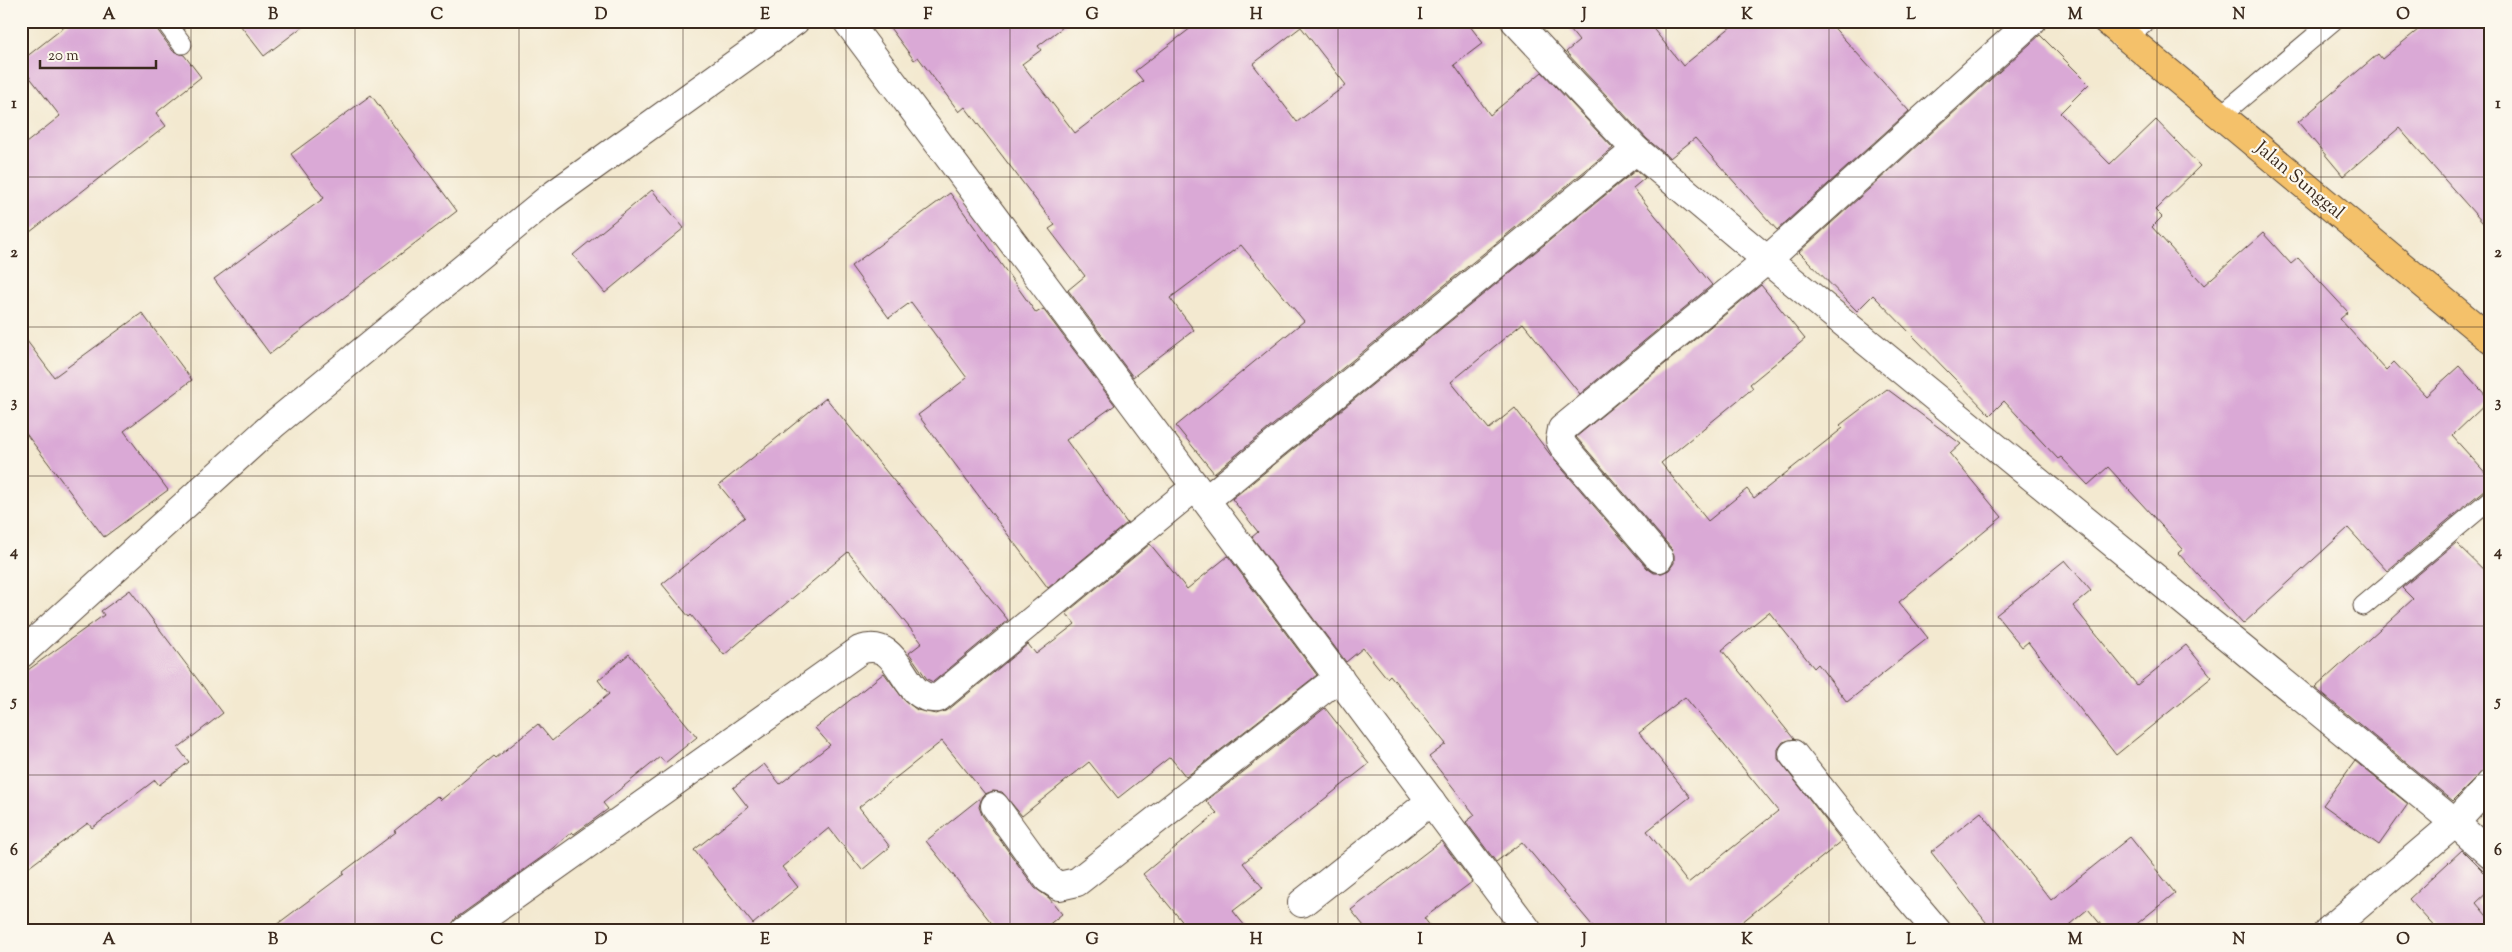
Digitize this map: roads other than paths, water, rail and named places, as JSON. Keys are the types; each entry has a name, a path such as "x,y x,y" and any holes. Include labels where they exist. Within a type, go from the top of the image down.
{"main road":[{"name":"Jalan Sunggal","path":"2123,26 2220,116 2491,340"}],"street":[{"path":"21,654 274,424 549,198 795,21"},
{"path":"847,21 1528,931"},
{"path":"1515,21 1636,150 1767,260 2455,823 2491,855"},
{"path":"1659,558 1564,447 1560,440 1562,429 1767,260 2032,21"},
{"path":"465,931 860,650 878,647 887,652 916,691 931,699 938,698 1636,150"},
{"path":"995,806 1048,880 1059,886 1077,882 1339,677"},
{"path":"1793,754 1885,870 1937,931"},
{"path":"2328,931 2455,823 2491,783"},
{"path":"1302,903 1431,802"}],"lane":[{"path":"165,21 182,44"},
{"path":"2220,116 2333,21"},
{"path":"2363,606 2491,499"}]}
